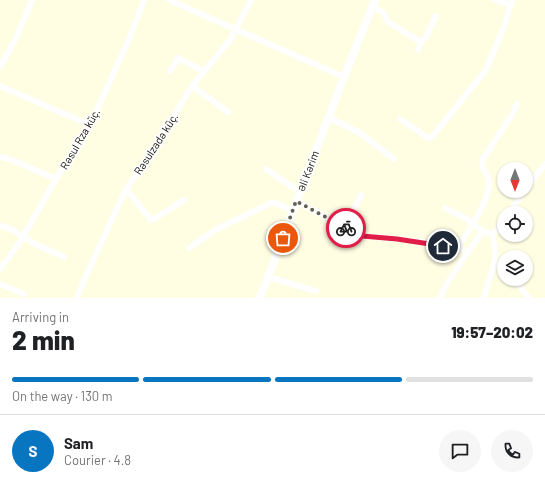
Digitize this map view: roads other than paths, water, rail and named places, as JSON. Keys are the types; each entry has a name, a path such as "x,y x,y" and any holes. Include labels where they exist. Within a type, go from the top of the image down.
{"main road":[{"name":"Əli Kərim","path":"260,298 372,2"}],"street":[{"path":"0,67 16,38 32,0"},
{"name":"Rəsul Rza küç.","path":"0,269 23,237 56,179 90,125 129,39 144,0"},
{"path":"169,0 344,78"},
{"name":"Rəsulzadə küç.","path":"77,298 126,189 160,140 192,86 231,39 251,0"},
{"path":"400,119 428,138 432,137 486,70 504,27 512,2 495,0"},
{"path":"372,2 384,12 388,22 421,42"},
{"path":"418,50 436,16"},
{"path":"170,71 178,58 203,71"},
{"path":"0,86 90,125"},
{"path":"192,86 228,112"},
{"path":"458,247 473,224 488,192 488,176 482,170 483,159 517,104"},
{"path":"328,118 360,133 394,159"},
{"path":"0,157 12,160 56,179"},
{"path":"533,181 544,168"},
{"path":"266,169 300,192"},
{"path":"126,189 150,220 184,200"},
{"path":"345,227 361,195"},
{"path":"296,201 362,236 458,247 467,254"},
{"path":"189,248 216,229 271,203 276,203 293,211"},
{"path":"445,208 467,219 484,232 492,234"},
{"path":"0,226 11,229 35,244 64,258"},
{"path":"492,234 497,229"},
{"path":"440,298 447,283 480,235 484,232"},
{"path":"484,298 495,264 496,252 492,234"},
{"path":"268,277 316,291"},
{"path":"0,284 24,294"},
{"path":"520,286 529,298"}]}
